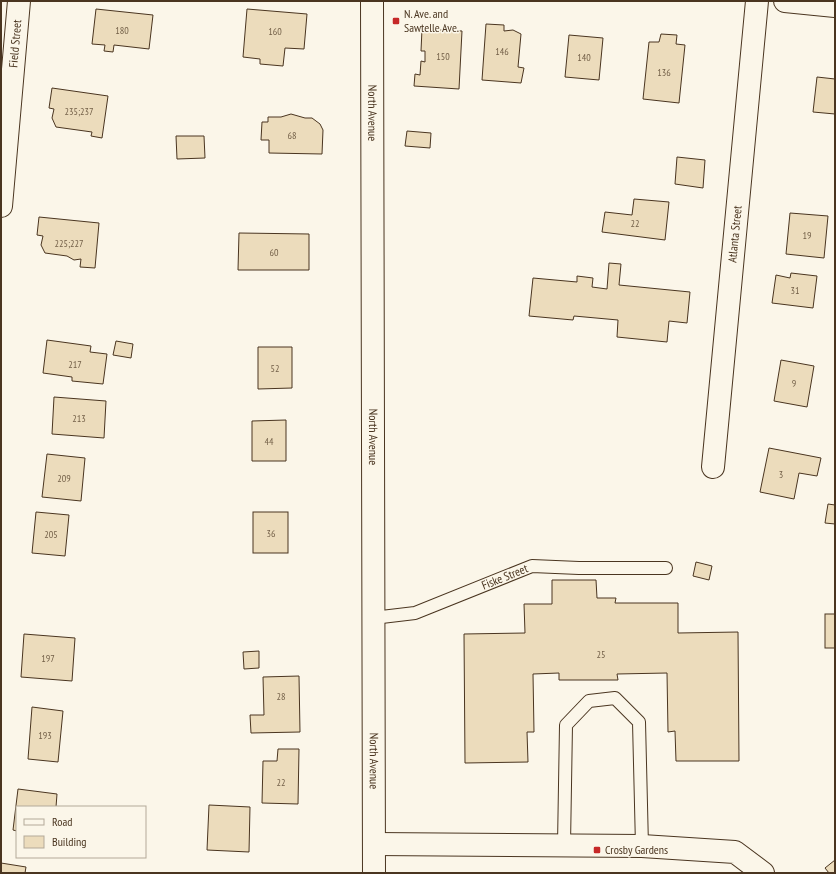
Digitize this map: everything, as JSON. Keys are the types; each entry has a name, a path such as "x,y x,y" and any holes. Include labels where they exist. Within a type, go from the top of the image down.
{"street":[{"name":"Field Street","path":"1,206 19,1"},
{"name":"North Avenue","path":"372,1 374,873"},
{"name":"Atlanta Street","path":"713,467 757,1"},
{"path":"785,1 835,6"},
{"path":"374,844 642,846 735,852 763,873"}],"lane":[{"name":"Fiske Street","path":"373,618 415,613 532,566 579,568 666,568"},
{"path":"564,845 566,725 589,701 614,698 639,722 642,846"}],"building":[{"path":"96,9 153,15 149,49 114,45 113,52 104,51 105,45 92,44"},
{"path":"247,9 307,14 304,49 285,48 283,66 260,64 260,59 243,57"},
{"path":"486,24 504,25 504,31 513,30 521,34 518,67 524,68 521,83 482,80"},
{"path":"422,29 462,31 459,89 414,86 415,74 420,75 421,61 425,62 425,51 421,51"},
{"path":"661,34 677,35 676,44 685,45 679,103 643,99 649,42 659,42"},
{"path":"569,35 603,38 599,80 565,77"},
{"path":"817,77 835,79 835,114 813,112"},
{"path":"52,88 108,96 102,138 91,136 92,132 56,127 52,118 54,109 49,108"},
{"path":"291,114 305,118 312,118 320,124 323,130 322,154 269,153 269,140 261,140 262,122 268,122 268,117 281,117"},
{"path":"407,131 431,133 430,148 405,146"},
{"path":"176,136 204,136 205,158 177,159"},
{"path":"677,157 705,160 703,188 675,184"},
{"path":"634,199 669,202 665,240 602,232 605,212 632,215"},
{"path":"790,213 828,216 824,258 786,254"},
{"path":"39,217 99,223 95,268 80,267 81,259 74,260 67,256 45,253 41,245 43,236 37,235"},
{"path":"239,233 309,234 309,270 238,270"},
{"path":"609,263 621,264 619,285 690,292 687,323 669,321 667,342 617,337 618,320 574,316 573,320 529,316 533,278 577,282 577,276 593,278 592,287 607,289"},
{"path":"791,273 817,276 813,308 772,303 776,275 790,278"},
{"path":"47,340 91,346 90,352 107,354 103,384 72,381 72,377 43,373"},
{"path":"116,341 133,344 131,358 113,355"},
{"path":"258,347 292,347 292,388 258,389"},
{"path":"781,360 814,366 807,407 774,401"},
{"path":"54,397 106,401 104,438 52,434"},
{"path":"286,420 286,461 252,461 252,421"},
{"path":"769,448 821,458 817,476 799,473 794,499 760,492"},
{"path":"47,454 85,458 81,501 42,497"},
{"path":"828,504 835,505 835,524 825,523"},
{"path":"36,512 69,515 65,556 32,553"},
{"path":"253,512 288,512 288,553 253,553"},
{"path":"696,562 712,566 709,580 693,576"},
{"path":"552,580 596,580 597,598 616,598 615,603 678,603 678,633 738,632 739,761 676,761 675,731 668,732 667,673 617,674 618,680 559,680 559,673 533,674 534,732 527,732 528,762 465,763 464,634 525,633 524,604 552,604"},
{"path":"825,614 835,614 835,648 825,648"},
{"path":"24,634 75,638 72,681 21,677"},
{"path":"259,651 259,668 244,669 243,652"},
{"path":"299,676 300,732 251,733 250,715 264,715 263,677"},
{"path":"32,707 63,711 58,762 28,759"},
{"path":"278,749 299,749 298,804 262,803 263,761 277,761"},
{"path":"18,789 57,794 56,806 16,806 16,831 13,830"},
{"path":"209,805 250,807 249,852 207,850"},
{"path":"835,860 835,873 829,873 825,868"},
{"path":"1,863 26,867 25,873 1,873"}],"place":[{"name":"N. Ave. and Sawtelle Ave.","path":"396,21"},
{"name":"Crosby Gardens","path":"597,850"}]}
